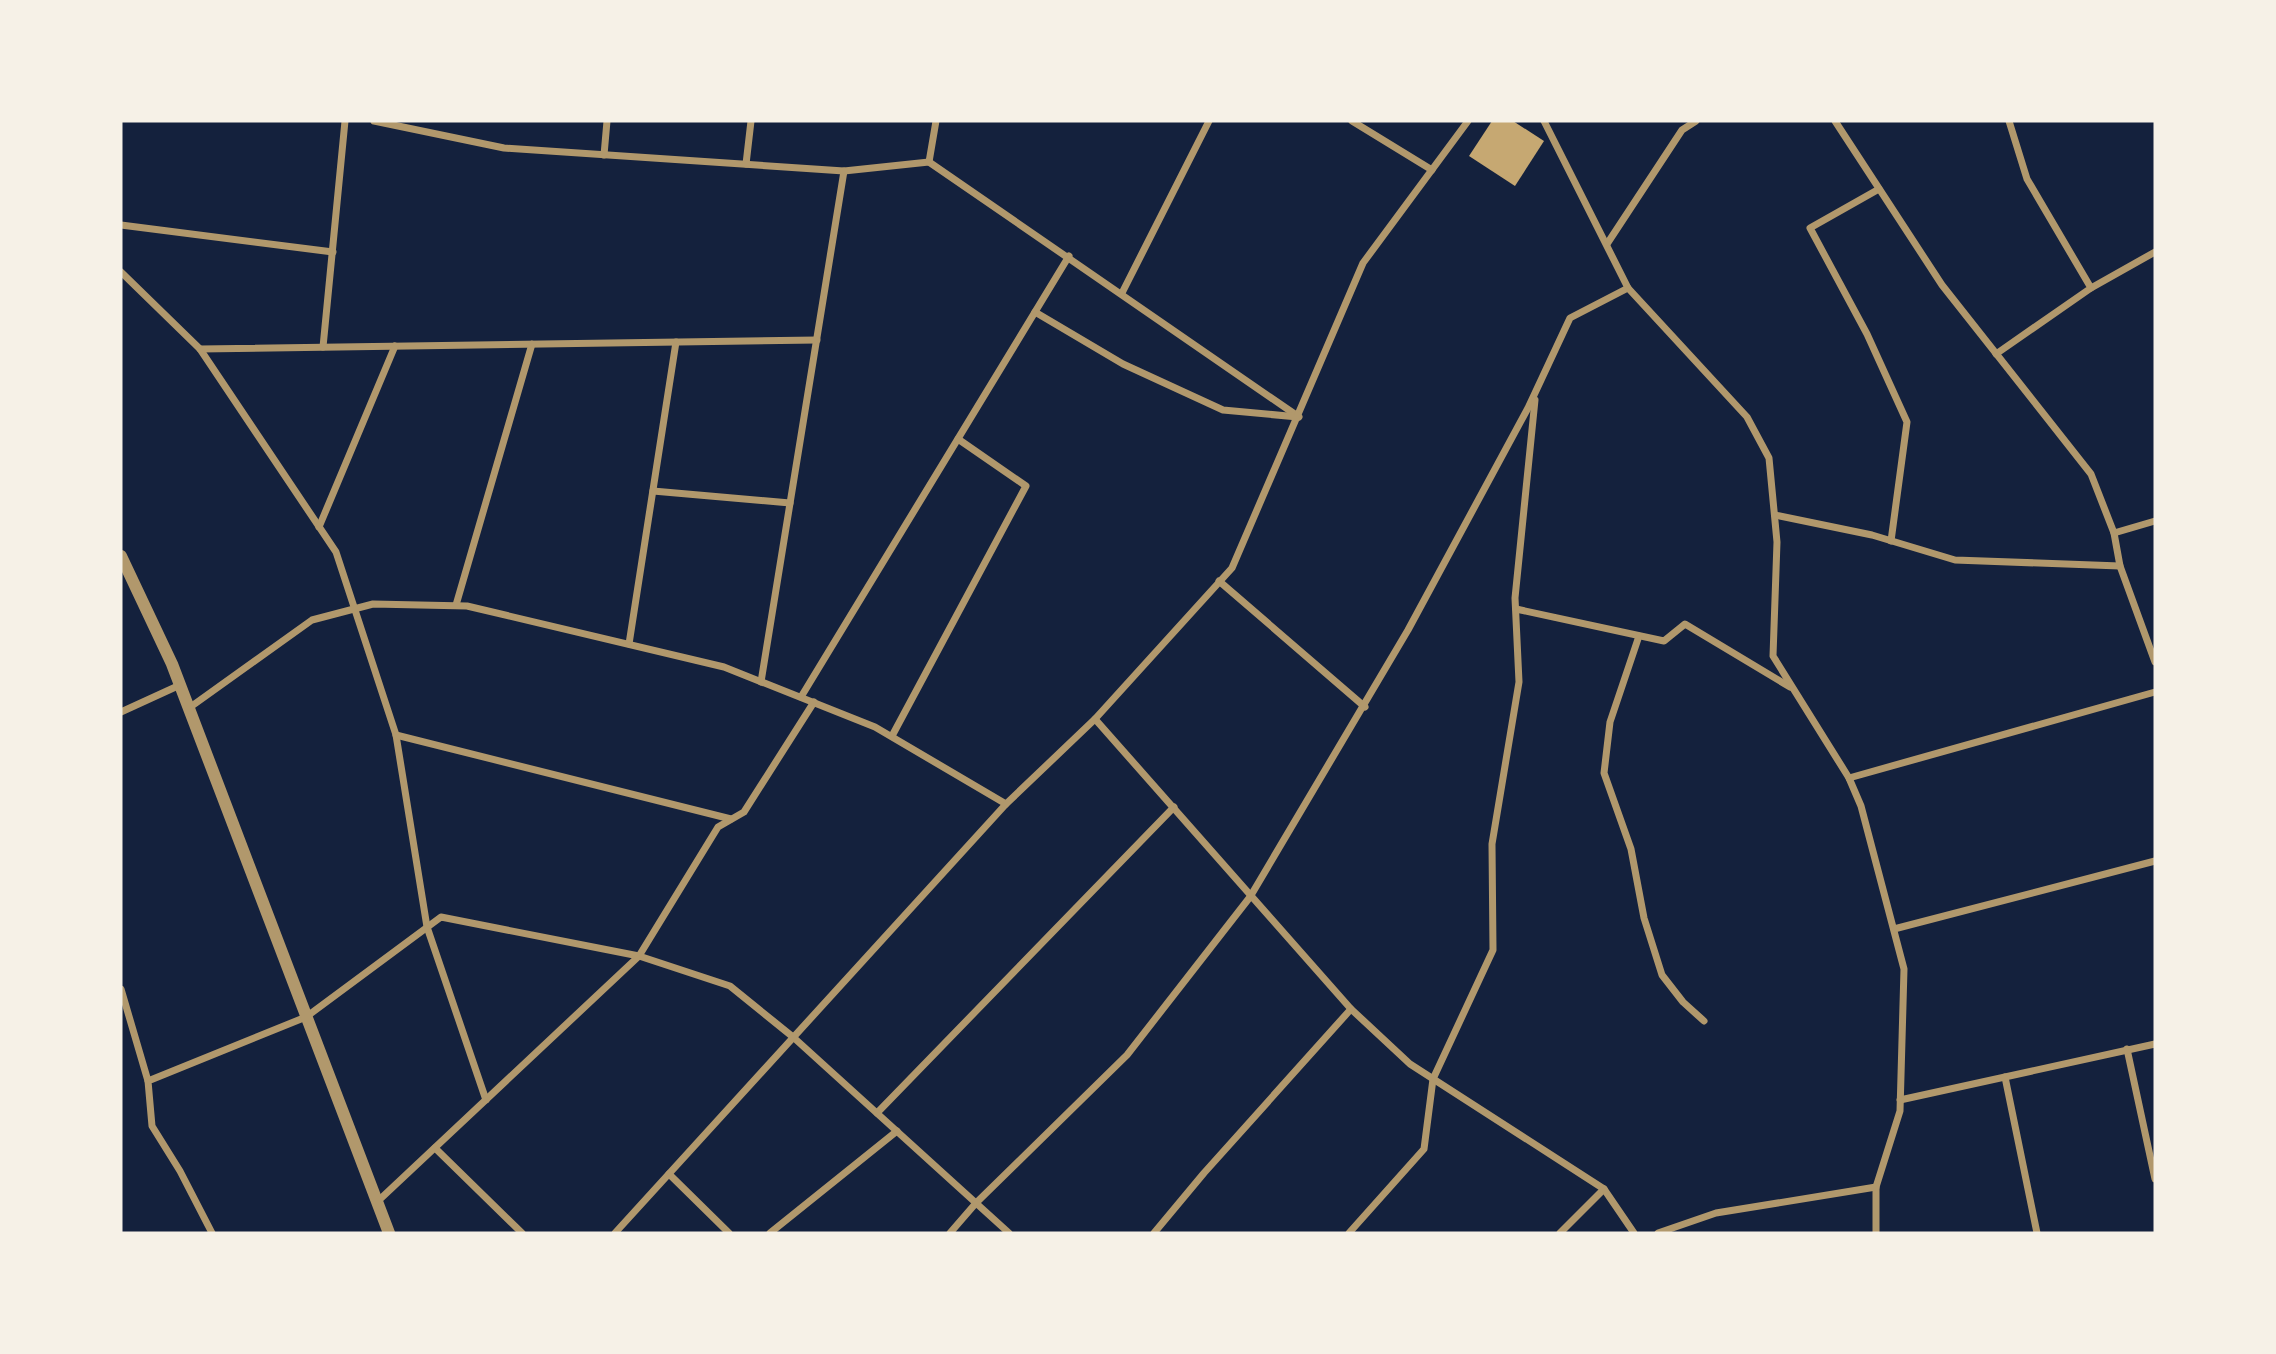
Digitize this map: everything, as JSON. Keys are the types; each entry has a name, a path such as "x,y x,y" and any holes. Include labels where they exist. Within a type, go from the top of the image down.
{"street":[{"path":"323,347 345,121"},
{"path":"374,121 504,149 844,171 929,162 1299,417"},
{"path":"604,155 607,121"},
{"path":"746,164 751,121"},
{"path":"929,162 936,121"},
{"path":"1122,293 1209,121"},
{"path":"1352,121 1432,170"},
{"path":"615,1233 1006,804 1094,719 1232,568 1363,263 1468,121"},
{"path":"1545,121 1628,288 1747,417 1769,457 1777,542 1773,656 1849,778 1861,806 1904,969 1900,1111 1876,1187 1876,1233"},
{"path":"1606,244 1682,130 1696,121"},
{"path":"1835,121 1941,285 2091,474 2114,533 2120,566 2155,662"},
{"path":"2010,121 2027,179 2091,288"},
{"path":"761,682 844,171"},
{"path":"1879,189 1810,228 1867,334 1907,422 1891,541"},
{"path":"121,225 332,252"},
{"path":"1996,354 2091,288 2155,252"},
{"path":"801,697 1069,256"},
{"path":"121,272 200,349 336,552 396,735 427,927 486,1100"},
{"path":"950,1233 976,1203 1127,1055 1250,897 1365,707 1535,393 1570,318 1628,288"},
{"path":"1035,312 1123,364 1223,410 1299,417"},
{"path":"200,349 817,340"},
{"path":"629,644 676,342"},
{"path":"456,605 532,344"},
{"path":"319,527 395,346"},
{"path":"1349,1233 1424,1149 1433,1079 1493,950 1492,844 1519,682 1516,609 1535,393"},
{"path":"892,736 1026,486 958,439"},
{"path":"653,491 790,503"},
{"path":"1775,515 1891,541 1955,560 2120,566"},
{"path":"2114,533 2155,521"},
{"path":"121,555 135,580 180,685 389,1233"},
{"path":"1219,581 1365,707"},
{"path":"189,708 312,620 373,604 456,605 724,667 892,736 1006,804"},
{"path":"1516,609 1664,641 1685,624 1793,688"},
{"path":"1639,635 1611,722 1604,773 1630,849 1644,918 1662,975 1683,1002 1704,1020"},
{"path":"121,712 180,685"},
{"path":"1849,778 2155,692"},
{"path":"377,1202 639,956 718,827 744,812 814,702"},
{"path":"1094,719 1350,1009 1410,1064 1604,1189 1634,1233"},
{"path":"396,735 731,819"},
{"path":"877,1113 1174,807"},
{"path":"1894,929 2155,861"},
{"path":"148,1081 306,1017 440,917 639,956 730,986 793,1037 1009,1233"},
{"path":"121,989 148,1081 152,1126 180,1171 212,1233"},
{"path":"1154,1233 1350,1009"},
{"path":"1900,1100 2155,1044"},
{"path":"2127,1049 2155,1179"},
{"path":"2005,1077 2037,1233"},
{"path":"770,1233 897,1131"},
{"path":"435,1148 522,1233"},
{"path":"669,1174 729,1233"},
{"path":"1658,1233 1716,1213 1876,1187"},
{"path":"1560,1233 1604,1189"}],"building":[{"path":"1492,121 1513,121 1544,141 1515,186 1469,156"}]}
